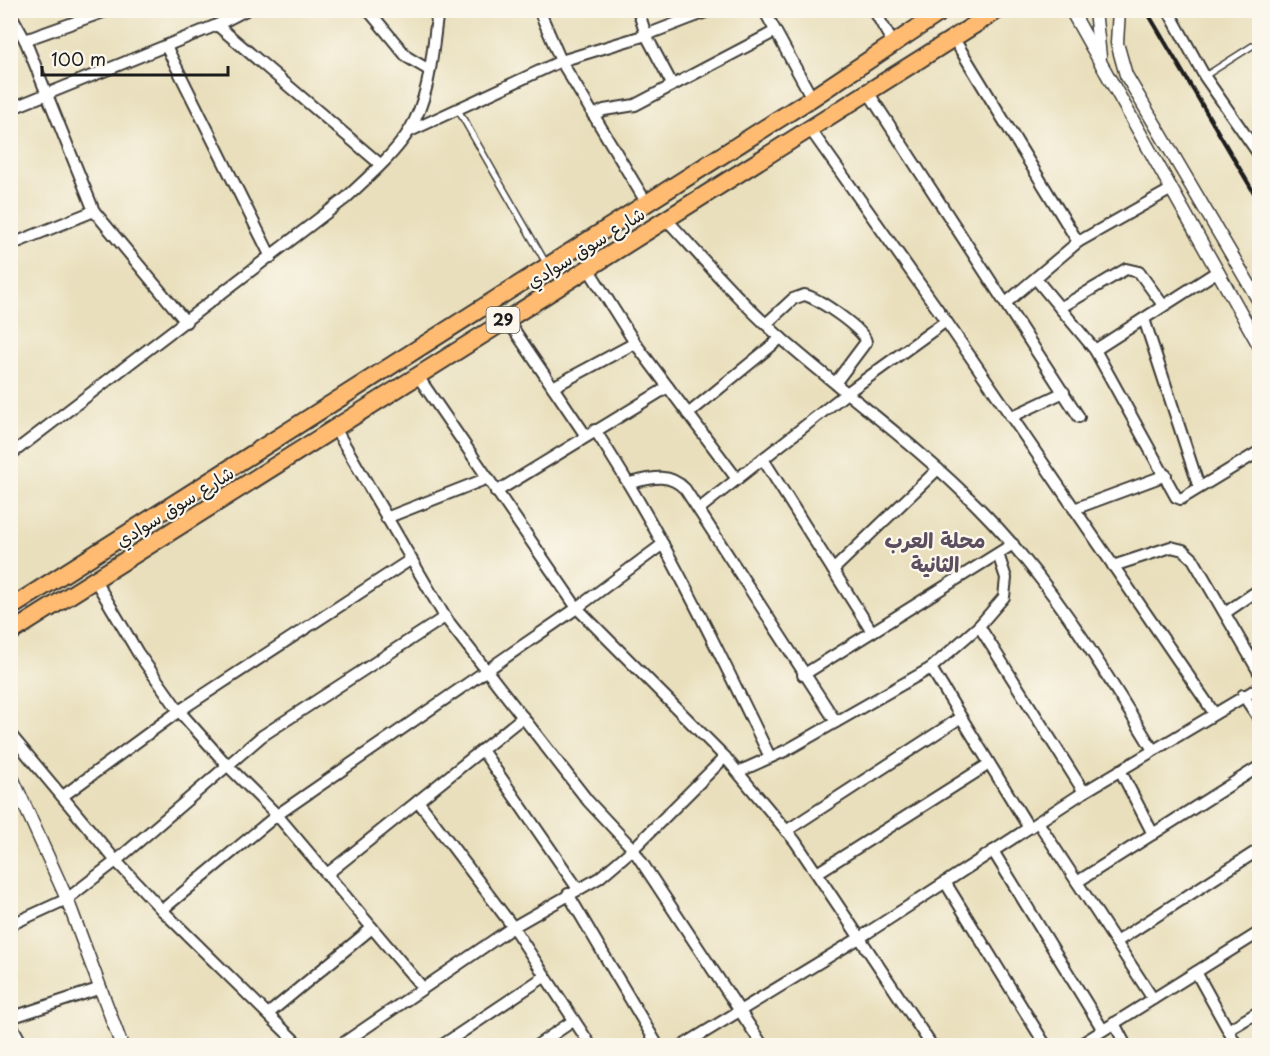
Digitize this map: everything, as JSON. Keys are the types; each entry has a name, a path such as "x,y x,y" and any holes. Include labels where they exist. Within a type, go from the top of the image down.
{"main road":[{"name":"شارع سوق سوادي","path":"10,608 812,98 944,10"},
{"name":"شارع سوق سوادي","path":"10,633 336,430 506,318 589,270 998,10"},
{"path":"547,265 560,288"}],"street":[{"path":"25,40 109,10"},
{"path":"10,109 217,25 246,10"},
{"path":"10,455 271,257 346,198 380,164 408,132 426,92 438,10"},
{"path":"539,10 561,61 646,202"},
{"path":"638,10 646,35 672,84"},
{"path":"408,132 561,61 646,35 711,10"},
{"path":"764,10 812,98"},
{"path":"874,10 894,45"},
{"path":"1071,10 1260,347"},
{"path":"1095,10 1098,48 1104,70"},
{"path":"1119,10 1117,43 1126,75 1260,303"},
{"path":"1168,10 1204,76 1260,156"},
{"path":"369,11 407,57 429,70"},
{"path":"10,14 25,40 94,211 186,322"},
{"path":"217,25 380,164"},
{"path":"593,115 634,105 774,32"},
{"path":"954,39 1078,242"},
{"path":"166,46 271,257"},
{"path":"868,92 1007,302 1079,417"},
{"path":"810,129 946,321 1214,712"},
{"path":"1007,302 1078,242 1170,190"},
{"path":"10,245 94,211"},
{"path":"667,220 765,324 938,469 1013,544 1064,611 1153,750"},
{"path":"1060,308 1126,269 1139,272 1163,305"},
{"path":"589,270 635,344 737,479"},
{"path":"1095,350 1218,271"},
{"path":"1036,279 1095,350 1166,475 1176,497 1181,499 1260,451"},
{"path":"765,324 793,299 804,295 816,299 862,332 866,342 836,382"},
{"path":"506,318 553,387 630,483 695,601 770,757"},
{"path":"1144,319 1199,487"},
{"path":"699,509 848,392 946,321"},
{"path":"688,414 781,338"},
{"path":"553,387 635,344"},
{"path":"417,375 577,608 725,757 786,831 861,936 932,1046"},
{"path":"496,492 668,387"},
{"path":"1011,417 1064,392"},
{"path":"336,430 410,560 446,617 485,671 588,801 633,849 763,1046"},
{"path":"763,459 872,632"},
{"path":"833,570 938,469"},
{"path":"1074,509 1166,475"},
{"path":"630,483 660,477 670,478 685,489 803,675 836,722"},
{"path":"386,518 488,478"},
{"path":"162,910 277,815 577,608 663,544"},
{"path":"803,675 1013,544"},
{"path":"1113,566 1171,547 1183,550 1192,558 1260,674"},
{"path":"738,772 836,722 931,668 979,626 999,605 1006,588 1006,578 998,554"},
{"path":"63,796 179,711 410,560"},
{"path":"95,580 138,653 179,711 227,765 277,815 422,987"},
{"path":"1225,613 1260,589"},
{"path":"10,925 67,899 116,861 262,736 446,617"},
{"path":"979,626 1084,792"},
{"path":"931,668 989,764 1077,882 1153,999"},
{"path":"682,1046 741,1012 1084,792 1214,712 1260,687"},
{"path":"1243,695 1260,720"},
{"path":"327,874 523,717"},
{"path":"786,831 960,718"},
{"path":"10,734 116,861 162,910 300,1046"},
{"path":"482,750 573,891 658,1046"},
{"path":"339,1046 422,987 513,927 599,878 633,849 725,757"},
{"path":"817,873 989,764"},
{"path":"1077,882 1260,766"},
{"path":"1120,770 1153,834"},
{"path":"10,773 67,899 122,1046"},
{"path":"418,801 513,927 573,1022 591,1046"},
{"path":"1116,942 1260,849"},
{"path":"993,851 1103,1030"},
{"path":"945,882 1046,1046"},
{"path":"268,1014 372,928"},
{"path":"1077,1046 1260,932"},
{"path":"1196,972 1237,1046"},
{"path":"441,1046 544,977"},
{"path":"23,1046 10,1020 101,988"},
{"path":"1228,1030 1260,1011"},
{"path":"536,1046 573,1022"},
{"path":"1114,1023 1126,1046"}],"lane":[{"path":"1204,76 1260,41"},
{"path":"457,108 547,265"}],"railway":[{"path":"1146,10 1260,203"}],"district":[{"name":"محلة العرب الثانية","path":"935,553"}]}
